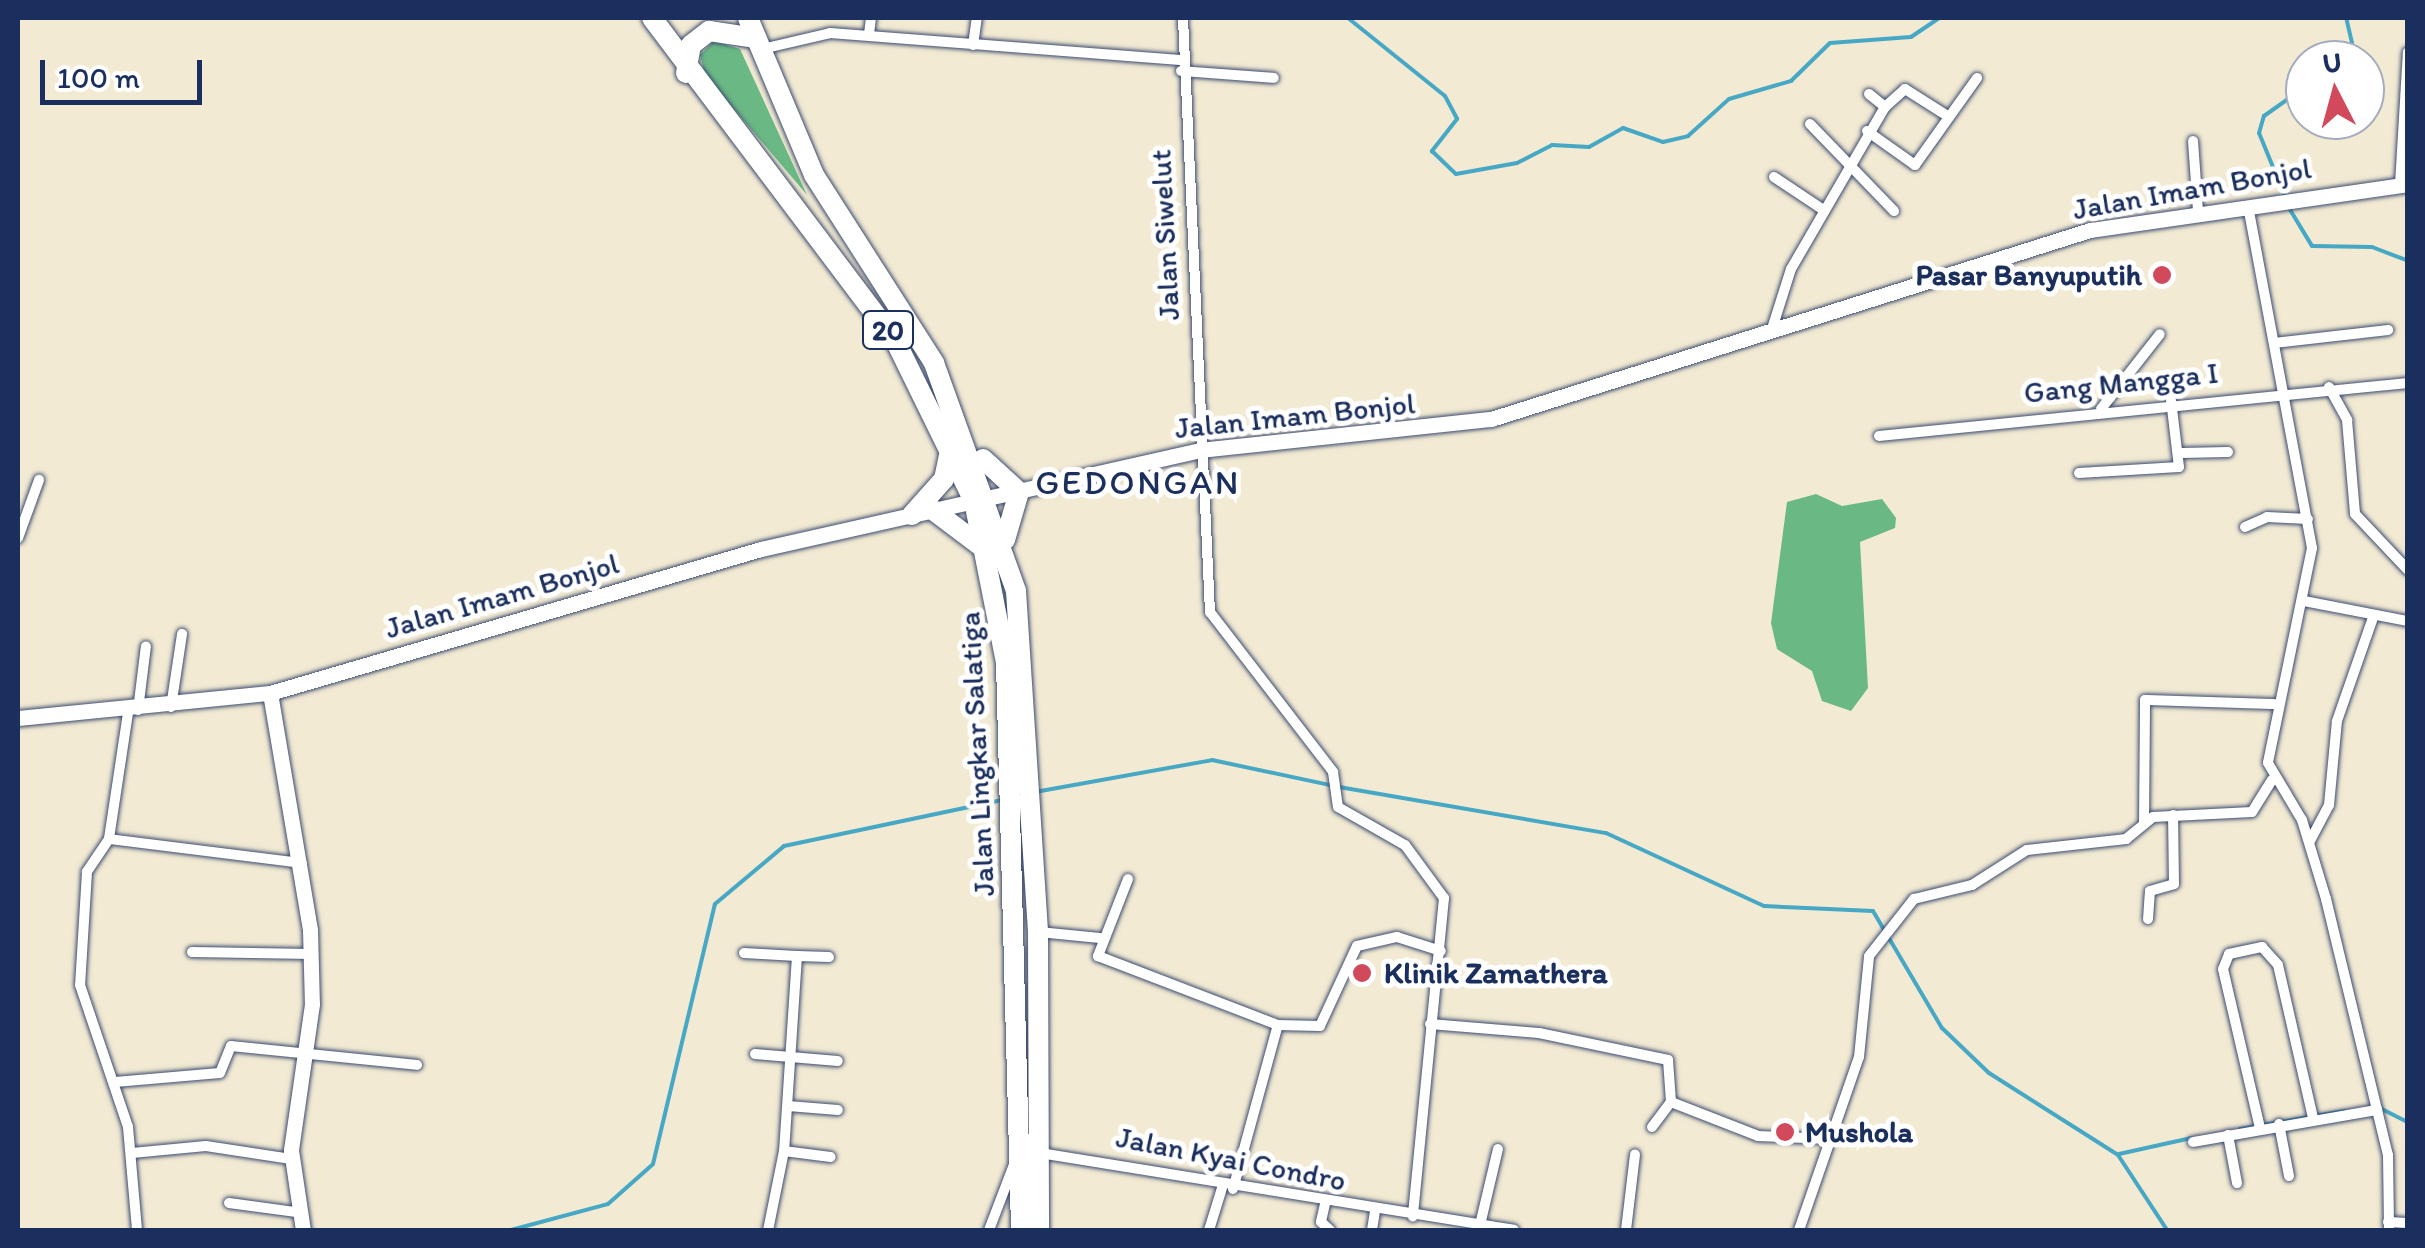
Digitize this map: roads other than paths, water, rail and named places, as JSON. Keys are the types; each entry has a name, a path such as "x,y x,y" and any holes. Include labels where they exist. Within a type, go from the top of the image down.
{"highway":[{"name":"Jalan Lingkar Salatiga","path":"652,18 686,73 869,302 981,500"},
{"name":"Jalan Lingkar Salatiga","path":"748,18 814,175 934,363 964,429 995,552 1026,698 1038,932 1031,1153 1021,1230"},
{"path":"686,73 691,45 710,31 759,44"},
{"path":"952,447 944,480 922,513 995,552 1019,492 991,472 964,429"},
{"name":"Jalan Lingkar Salatiga","path":"995,552 1039,1230"}],"main road":[{"name":"Jalan Imam Bonjol","path":"18,718 133,712 270,693 761,549 1200,450 1491,419 2090,230 2198,210 2404,184"},
{"path":"270,693 302,863 312,954 292,1159 296,1212 303,1230"}],"street":[{"path":"869,34 871,18"},
{"path":"972,45 977,18"},
{"name":"Jalan Siwelut","path":"1184,18 1180,65 1200,450"},
{"path":"759,44 830,32 869,34 1274,78"},
{"path":"2404,184 2408,52"},
{"path":"1868,131 1913,166 1946,115 1977,78"},
{"path":"1771,332 1822,209 1847,162 1885,107 1905,88 1946,115"},
{"path":"1869,94 1885,107"},
{"path":"1810,124 1894,211"},
{"path":"2193,141 2198,210"},
{"path":"1774,176 1822,209"},
{"path":"1799,1230 1859,1058 1869,956 1922,892 1972,886 2028,850 2126,839 2144,822 2173,815 2252,812 2272,780 2274,704 2304,602 2308,519 2248,206"},
{"path":"2274,343 2388,330"},
{"path":"2100,410 2160,334"},
{"name":"Gang Mangga I","path":"1879,436 2172,400 2408,382"},
{"path":"2329,387 2347,420 2355,514 2408,570"},
{"path":"2079,472 2179,467 2182,453 2172,400"},
{"path":"1200,450 1210,612 1337,787 1340,809 1390,833 1439,887 1441,951 1430,1024 1413,1216"},
{"path":"2182,453 2228,452"},
{"path":"18,538 39,480"},
{"path":"2245,527 2266,517 2308,519"},
{"path":"2304,602 2408,621"},
{"path":"2310,841 2328,808 2336,722 2374,615"},
{"path":"171,708 182,634"},
{"path":"137,1230 132,1153 115,1082 80,985 87,872 109,839 146,646"},
{"path":"2144,822 2140,711 2154,699 2274,704"},
{"path":"2272,780 2310,841 2375,1107 2389,1226 2408,1223"},
{"path":"2148,918 2150,892 2174,884 2173,815"},
{"path":"109,839 302,863"},
{"path":"1128,878 1100,938 1100,958 1278,1025 1316,1030 1357,946 1398,937 1441,951"},
{"path":"1038,932 1100,938"},
{"path":"2259,1125 2223,970 2229,954 2272,951 2312,1113"},
{"path":"192,952 312,954"},
{"path":"744,952 829,957"},
{"path":"768,1230 784,1152 797,956"},
{"path":"1430,1024 1539,1033 1668,1060 1671,1102 1652,1127"},
{"path":"1210,1230 1228,1188 1278,1025"},
{"path":"115,1082 220,1074 230,1046 417,1065"},
{"path":"755,1054 838,1062"},
{"path":"1671,1102 1758,1136 1830,1139"},
{"path":"788,1106 838,1110"},
{"path":"2193,1142 2312,1113 2375,1107"},
{"path":"2279,1124 2290,1176"},
{"path":"2228,1135 2237,1183"},
{"path":"132,1153 206,1146 292,1159"},
{"path":"1480,1226 1498,1149"},
{"path":"784,1152 832,1157"},
{"path":"989,1230 1010,1160 1031,1153"},
{"name":"Jalan Kyai Condro","path":"1031,1153 1325,1204 1514,1230"},
{"path":"1626,1230 1634,1155"},
{"path":"228,1203 296,1212"},
{"path":"1325,1204 1320,1221 1330,1230"},
{"path":"1372,1230 1375,1211"}],"waterway":[{"path":"1348,18 1445,96 1457,119 1432,151 1456,174 1517,163 1552,145 1589,147 1623,128 1663,142 1688,136 1729,99 1791,81 1830,43 1911,37 1939,18"},
{"path":"2346,18 2351,40"},
{"path":"2285,101 2264,116 2259,133 2286,199"},
{"path":"2289,208 2312,246 2372,247 2408,261"},
{"path":"1035,792 1212,760 1330,785"},
{"path":"1339,787 1606,833 1764,906 1873,911 1942,1028 1989,1073 2118,1155 2167,1230"},
{"path":"511,1230 608,1204 653,1164 715,904 784,846 1002,800"},
{"path":"2378,1107 2408,1122"},
{"path":"2240,1129 2344,1111"},
{"path":"2119,1154 2191,1138"}],"place":[{"name":"Pasar Banyuputih","path":"2162,275"},
{"name":"Klinik Zamathera","path":"1362,973"},
{"name":"Mushola","path":"1785,1132"}],"district":[{"name":"GEDONGAN","path":"1138,482"}]}
